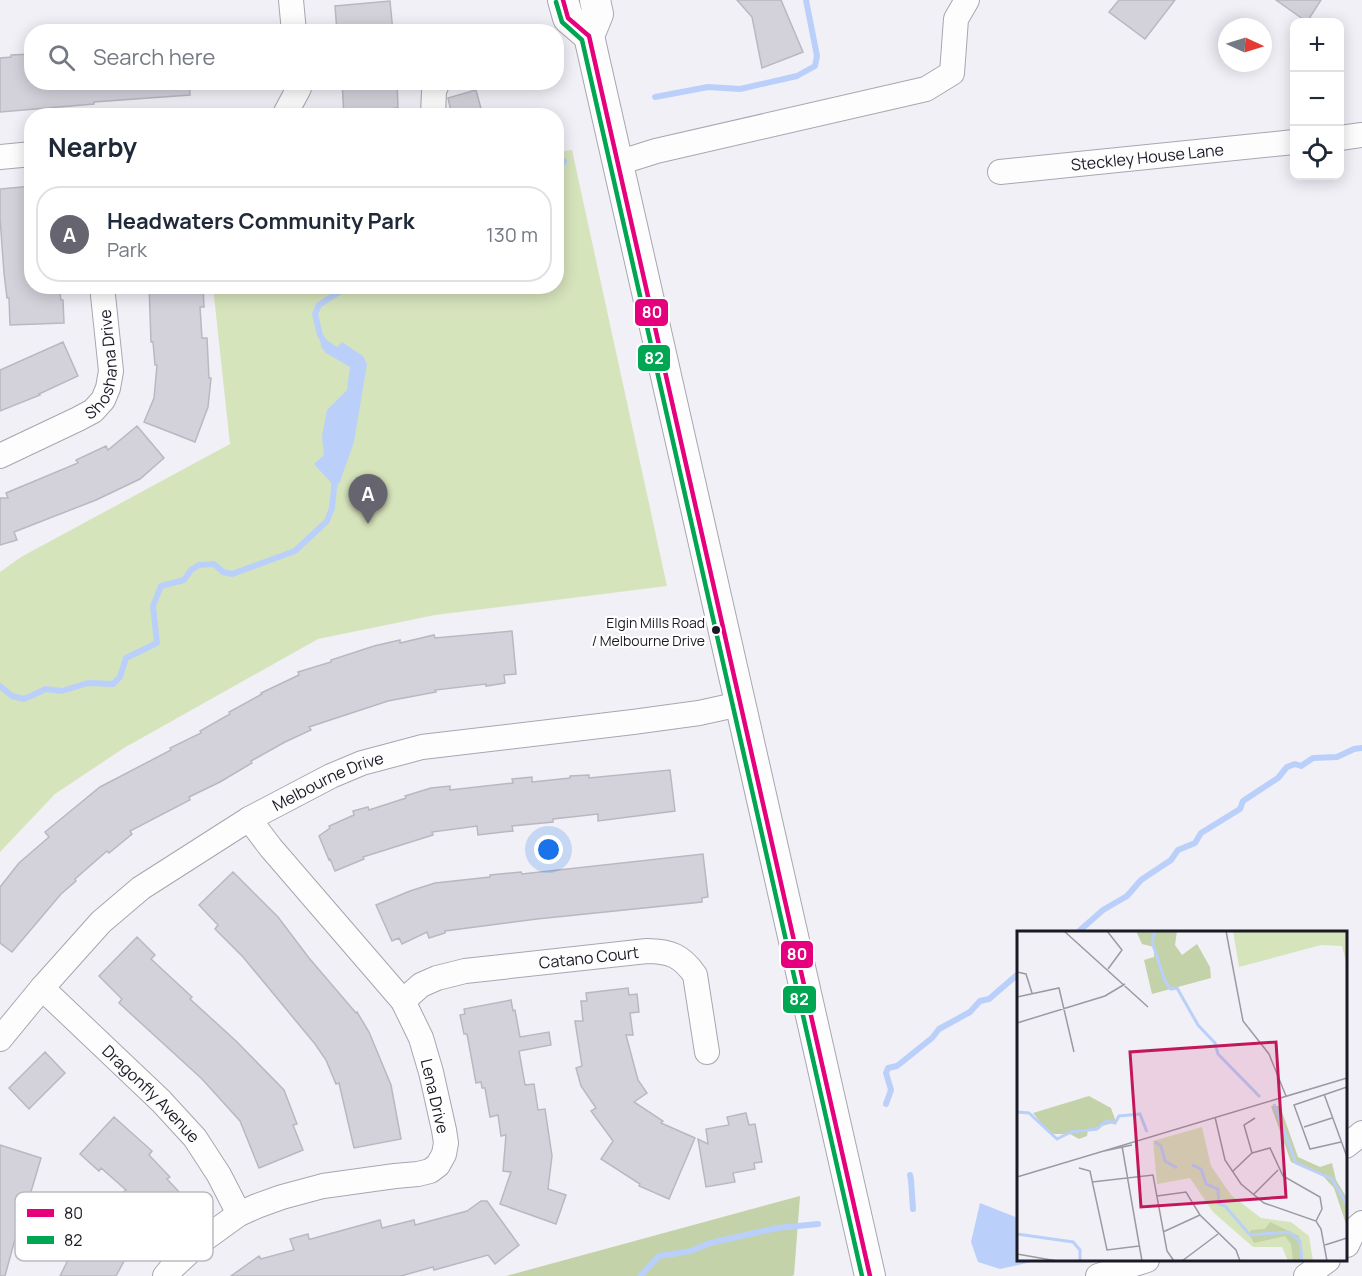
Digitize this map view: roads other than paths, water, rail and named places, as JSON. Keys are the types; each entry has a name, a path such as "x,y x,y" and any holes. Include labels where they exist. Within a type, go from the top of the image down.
{"main road":[{"path":"563,0 568,18 589,36"},
{"path":"595,0 598,14 589,36 870,1276"}],"street":[{"path":"291,0 293,24"},
{"path":"618,163 656,151 926,89 952,72 956,19 967,0"},
{"path":"288,108 298,90"},
{"path":"433,108 434,90"},
{"path":"1344,137 1362,135"},
{"name":"Steckley House Lane","path":"1000,172 1290,142"},
{"path":"0,157 24,155"},
{"name":"Shoshana Drive","path":"0,456 93,411 103,400 111,371 103,294"},
{"name":"Melbourne Drive","path":"0,1039 100,922 133,894 249,819 332,776 362,763 422,747 633,722 740,704"},
{"name":"Lena Drive","path":"213,1233 239,1214 274,1200 323,1186 430,1171 438,1165 444,1154 446,1143 431,1072 421,1038 403,1001 271,848 249,819"},
{"name":"Catano Court","path":"403,1001 422,985 437,978 465,971 659,951 680,958 695,975 707,1052"},
{"name":"Dragonfly Avenue","path":"42,988 161,1101 195,1138 219,1175 239,1214"},
{"path":"1347,1145 1362,1133"},
{"path":"1347,1246 1354,1230 1362,1223"},
{"name":"Lena Drive","path":"165,1276 180,1261"},
{"path":"1098,1276 1144,1261"},
{"path":"1153,1261 1159,1276"},
{"path":"1306,1276 1327,1261"}],"water":[{"path":"320,335 337,347 342,342 363,356 367,364 354,442 340,482 336,486 314,464 324,455 322,436 327,410 347,390 350,367 326,353 321,347"},
{"path":"980,1203 1017,1218 1017,1261 1036,1261 1000,1269 978,1262 971,1242"}],"waterway":[{"path":"655,97 708,87 740,89 797,76 815,66 817,56 806,0"},
{"path":"323,340 315,314 319,305 336,294"},
{"path":"0,686 12,696 24,699 46,689 62,691 88,683 113,684 120,677 126,658 157,643 153,606 161,586 184,580 191,570 199,565 214,564 223,572 232,574 295,551 327,521 332,508 335,478"},
{"path":"1079,931 1103,910 1127,896 1141,880 1171,860 1178,850 1195,843 1201,833 1240,809 1243,801 1278,778 1287,767 1295,764 1301,766 1313,758 1337,757 1362,748"},
{"path":"886,1104 891,1090 886,1073 888,1068 897,1066 932,1038 939,1029 970,1012 980,1001 989,999 1017,975"},
{"path":"910,1175 913,1209"},
{"path":"640,1276 659,1256 691,1251 710,1243 777,1228 818,1224"}],"place":[{"name":"Headwaters Community Park","path":"368,524"},
{"name":"Elgin Mills Road / Melbourne Drive","path":"716,630"}]}
